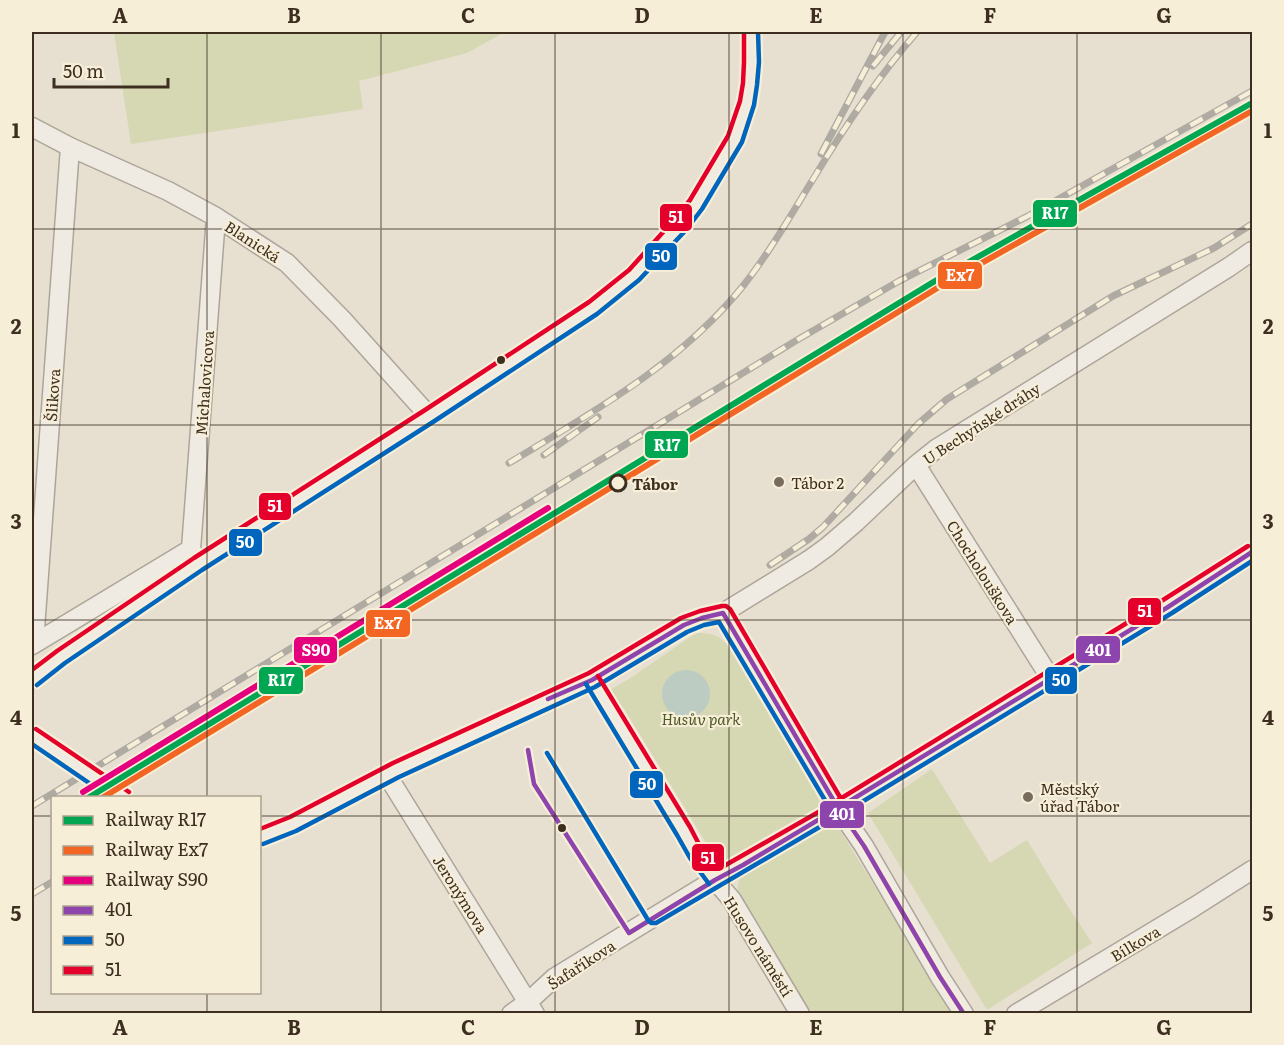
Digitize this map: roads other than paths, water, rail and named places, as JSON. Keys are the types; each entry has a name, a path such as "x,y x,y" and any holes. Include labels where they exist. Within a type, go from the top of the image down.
{"street":[{"path":"33,644 195,557 429,416 593,308 634,275 696,204 735,139 747,103 750,84 751,32"},
{"name":"Blanická","path":"32,127 70,147 168,191 216,217 287,263 342,319 429,416"},
{"name":"Šlikova","path":"33,644 70,147"},
{"name":"Michalovicova","path":"195,557 216,217"},
{"name":"U Bechyňské dráhy","path":"723,613 785,576 827,547 936,448 1252,251"},
{"name":"Chocholouškova","path":"916,465 1051,679"},
{"name":"Husovo náměstí","path":"715,880 1051,679 1252,552"},
{"path":"32,680 195,557"},
{"path":"261,837 293,824 387,775 592,680 684,625 723,613 748,659 838,808 864,846 964,1014"},
{"name":"Husovo náměstí","path":"592,680 696,854 732,900 800,1014"},
{"path":"32,735 122,796"},
{"name":"Jeronýmova","path":"387,775 531,1008"},
{"name":"Bílkova","path":"1016,1014 1185,913 1252,870"},
{"name":"Šafaříkova","path":"511,1014 531,1008 554,978 715,880"}],"railway":[{"path":"821,154 885,32"},
{"path":"873,66 901,32"},
{"path":"509,463 634,385 692,339 718,314 762,260 850,120 917,32"},
{"path":"32,806 797,340 899,281 1028,216 1252,91"},
{"path":"770,565 823,527 918,424 947,399 1113,296 1214,248 1252,224"},
{"path":"544,455 598,417"},
{"path":"32,894 51,883"}],"rail line":[{"name":"R17","path":"91,796 935,281 1252,103"},
{"name":"Ex7","path":"105,796 939,287 1252,111"},
{"name":"S90","path":"83,792 548,508"}],"place":[{"name":"Tábor 2","path":"779,482"},
{"name":"Tábor","path":"618,483"},
{"name":"Městský úřad Tábor","path":"1028,797"}],"park label":[{"name":"Husův park","path":"701,718"}]}
